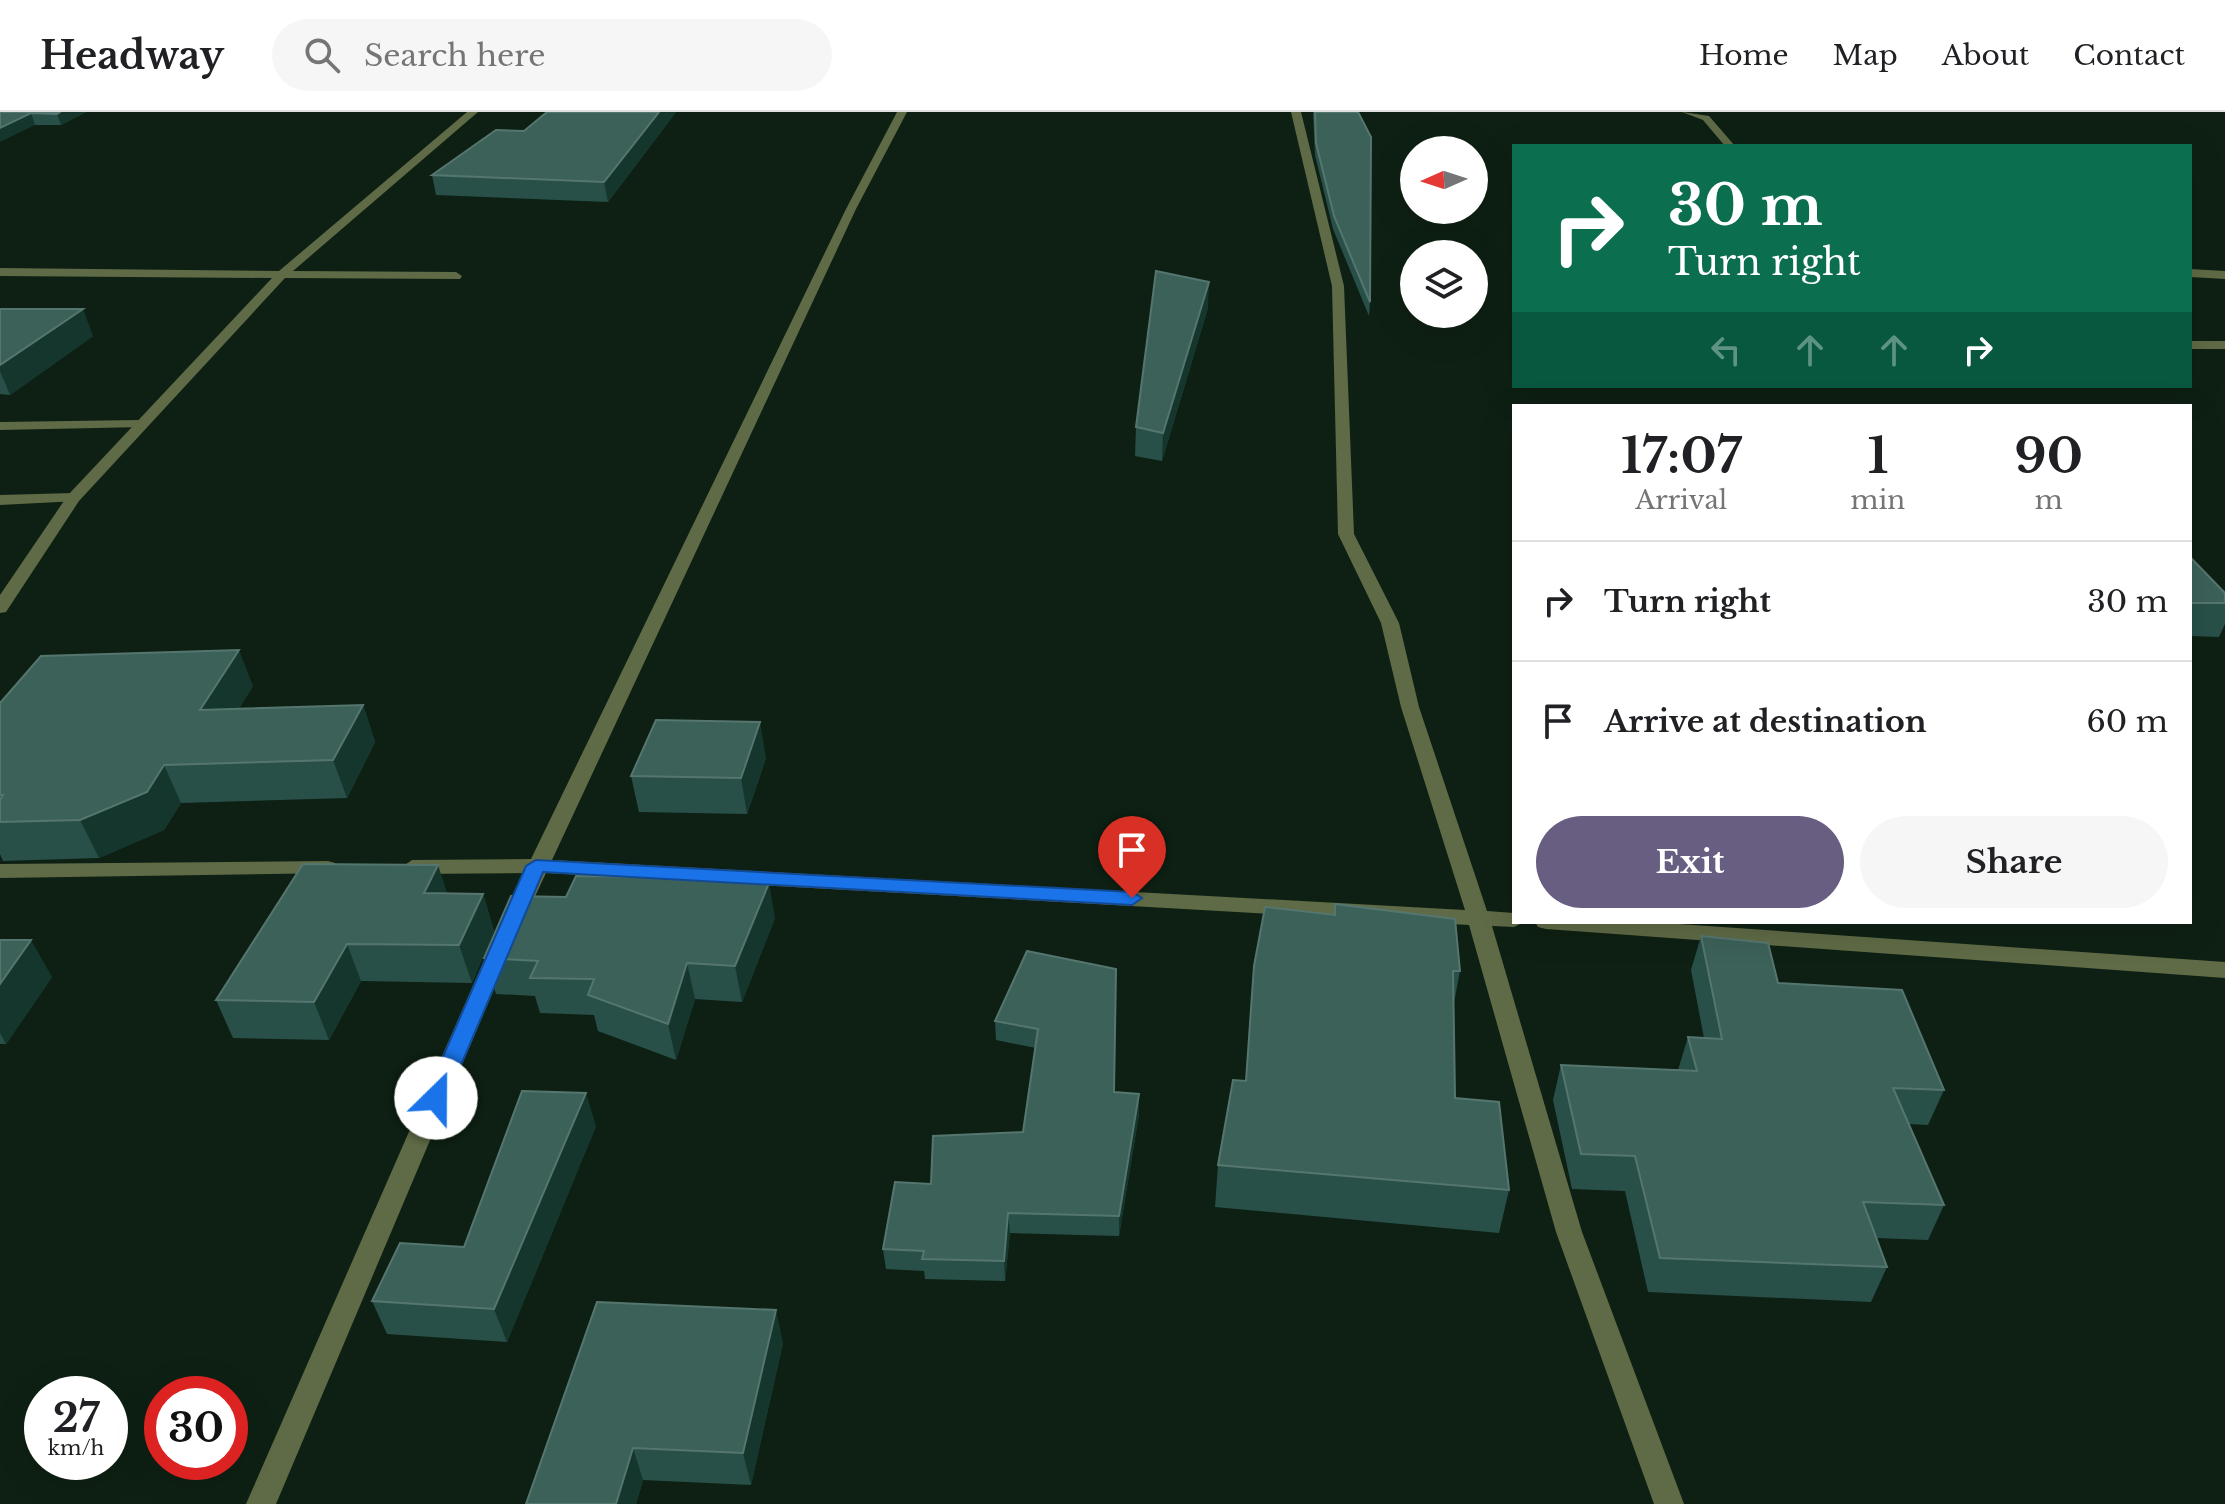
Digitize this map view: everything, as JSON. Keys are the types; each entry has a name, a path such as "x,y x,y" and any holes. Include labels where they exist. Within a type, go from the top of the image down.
{"street":[{"path":"0,608 73,498 278,278 473,112"},
{"path":"261,1504 536,866 838,237 902,112"},
{"path":"1296,112 1338,286 1346,534 1390,623 1410,707 1478,917 1569,1232 1669,1504"},
{"path":"1687,112 1706,118 1728,144"},
{"path":"0,272 278,278 456,276"},
{"path":"2192,273 2225,275"},
{"path":"2192,345 2225,345"},
{"path":"0,426 139,424"},
{"path":"0,500 73,498"},
{"path":"394,867 536,866 1512,920"},
{"path":"0,871 347,868"},
{"path":"1574,924 2225,970"}],"building":[{"path":"0,112 60,112 31,113 0,128"},
{"path":"547,112 659,112 604,182 432,175 496,130 524,131"},
{"path":"1315,112 1358,112 1371,137 1370,302 1334,216 1316,143"},
{"path":"1156,271 1209,282 1163,433 1136,427"},
{"path":"0,309 83,309 0,365"},
{"path":"2192,559 2225,593 2225,603 2192,603"},
{"path":"239,650 200,710 363,705 333,760 164,765 147,792 80,820 0,822 0,800 3,795 0,795 0,703 41,656"},
{"path":"656,720 760,722 741,778 631,776"},
{"path":"303,864 438,865 424,893 483,894 459,945 347,944 314,1002 216,1000"},
{"path":"576,876 672,877 769,883 735,966 687,963 668,1024 588,995 594,979 530,978 538,961 484,958 511,896 566,897"},
{"path":"1335,904 1455,919 1460,971 1453,971 1455,1098 1499,1102 1509,1190 1218,1165 1233,1080 1246,1081 1254,966 1265,907 1335,915"},
{"path":"1701,936 1768,943 1778,983 1902,990 1944,1090 1893,1088 1944,1205 1863,1202 1887,1267 1660,1258 1635,1156 1581,1154 1561,1065 1697,1071 1688,1037 1722,1039"},
{"path":"0,940 31,940 0,984"},
{"path":"1027,951 1116,969 1114,1092 1139,1094 1119,1216 1008,1213 1004,1261 922,1259 924,1251 883,1249 895,1182 931,1184 933,1136 1023,1132 1038,1029 995,1021"},
{"path":"522,1091 586,1093 494,1309 372,1301 400,1243 464,1247"},
{"path":"597,1302 776,1310 743,1453 633,1448 616,1504 526,1504"}],"route":[{"path":"436,1098 536,866 1132,898"}]}
